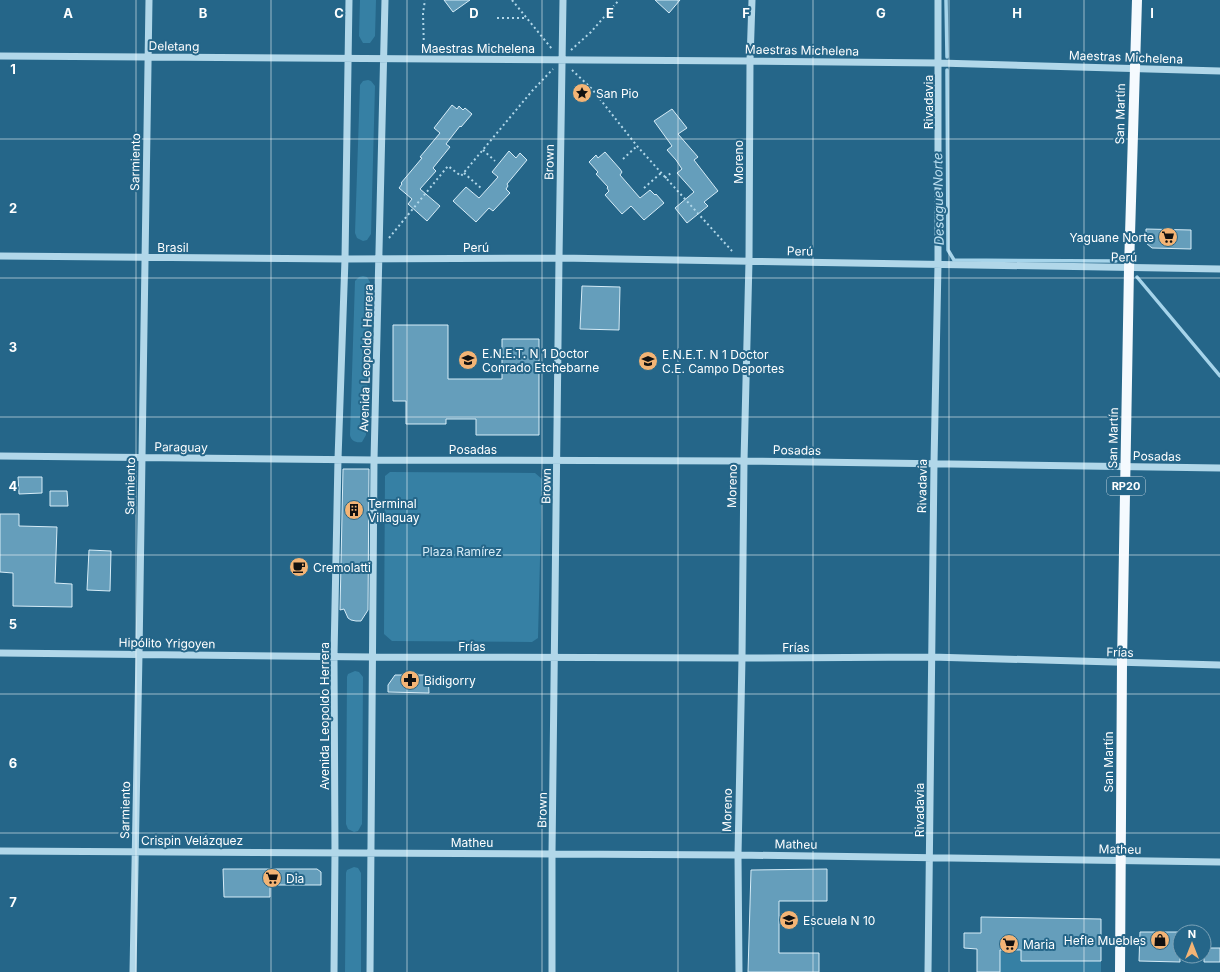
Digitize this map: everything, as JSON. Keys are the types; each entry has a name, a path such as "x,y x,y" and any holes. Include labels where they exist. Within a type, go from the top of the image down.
{"main road":[{"name":"San Martín","path":"1120,972 1122,663 1129,268 1136,0"}],"street":[{"name":"Sarmiento","path":"133,972 149,0"},
{"name":"Avenida Leopoldo Herrera","path":"334,972 334,656 338,459 345,259 349,0"},
{"name":"Avenida Leopoldo Herrera","path":"370,972 374,460 385,0"},
{"name":"Brown","path":"552,972 552,853 563,0"},
{"name":"Moreno","path":"739,972 738,854 744,461 749,261 750,60 752,0"},
{"name":"Rivadavia","path":"928,972 931,658 938,265 938,0"},
{"name":"Deletang","path":"0,56 348,59"},
{"path":"348,59 384,59"},
{"name":"Maestras Michelena","path":"384,59 750,60 939,63 1220,71"},
{"name":"Brasil","path":"0,256 345,259"},
{"path":"345,259 379,258"},
{"name":"Perú","path":"379,258 559,258 1220,269"},
{"name":"Paraguay","path":"0,456 338,459"},
{"path":"338,459 374,460"},
{"name":"Posadas","path":"374,460 744,461 1220,468"},
{"name":"Hipólito Yrigoyen","path":"0,653 372,657"},
{"name":"Frías","path":"372,657 931,658 1220,665"},
{"name":"Crispin Velázquez","path":"0,851 371,853"},
{"name":"Matheu","path":"371,853 738,854 1220,862"}],"path":[{"path":"425,0 423,13 425,59"},
{"path":"512,0 562,59 592,89 637,146 740,261"},
{"path":"380,248 448,166 461,176 464,173 532,90 591,32 619,0"},
{"path":"497,18 526,18"},
{"path":"623,159 637,146"},
{"path":"483,150 495,161"},
{"path":"665,178 672,172"},
{"path":"464,173 482,189"},
{"path":"644,188 661,173"}],"green space":[{"path":"360,0 376,0 375,36 370,43 363,43 359,36"},
{"path":"368,80 375,86 371,234 367,240 363,241 357,238 355,233 360,85 363,81"},
{"path":"359,277 367,277 370,282 366,435 362,442 356,442 350,435 355,281"},
{"name":"Plaza Ramírez","path":"390,472 535,473 542,479 538,638 532,642 392,641 384,634 385,476"},
{"path":"355,671 359,672 363,677 362,824 358,831 354,832 348,829 346,824 347,677 348,674"},
{"path":"354,867 358,868 361,873 361,972 345,972 346,873 347,870"},
{"path":"1000,951 1021,951 1021,961 1101,961 1101,972 1000,972"}],"building":[{"path":"444,0 470,0 453,12"},
{"path":"655,0 680,0 669,13"},
{"path":"452,105 457,109 459,106 463,110 465,108 472,114 461,127 460,126 446,144 450,147 433,168 436,171 420,189 440,206 427,221 408,204 412,199 399,188 402,184 401,183 422,158 420,157 440,133 434,128"},
{"path":"672,109 687,128 678,134 698,157 694,160 718,191 704,202 708,206 687,223 675,208 694,192 677,173 682,169 667,150 672,146 654,121"},
{"path":"509,151 516,158 520,153 527,160 507,184 508,186 506,189 510,193 493,211 489,208 476,222 453,201 466,187 479,198 498,177 492,172"},
{"path":"605,152 622,172 620,175 640,198 650,190 664,203 644,220 631,206 622,214 605,195 609,191 607,188 608,187 596,174 598,172 589,162 596,155 598,158"},
{"name":"Yaguane Norte","path":"1146,229 1191,230 1191,249 1152,248 1146,243"},
{"path":"582,286 620,287 619,330 580,329"},
{"path":"393,325 448,325 448,379 502,379 502,339 539,339 539,435 476,435 476,419 446,419 446,424 406,424 406,401 393,401"},
{"name":"Terminal Villaguay","path":"343,469 369,469 368,610 361,621 351,620 348,618 344,609 340,610"},
{"path":"18,477 42,477 42,493 19,494"},
{"path":"50,491 67,491 68,506 50,506"},
{"path":"0,514 19,514 19,526 57,527 55,583 72,584 72,607 13,606 13,573 0,572"},
{"path":"89,550 111,551 110,591 87,590"},
{"name":"Bidigorry","path":"395,675 428,675 429,693 388,692 388,685"},
{"name":"Dia","path":"223,869 317,869 321,872 321,885 270,885 270,897 224,897"},
{"name":"Escuela N 10","path":"827,869 827,901 779,901 779,953 819,953 819,972 748,972 751,870"},
{"name":"Maria","path":"981,917 1101,919 1101,961 1021,961 1021,950 1000,950 1000,972 977,972 977,949 964,948 964,933 981,933"},
{"name":"Hefle Muebles","path":"1140,932 1172,932 1172,962 1139,961"},
{"path":"1212,948 1220,948 1220,962 1212,962"}],"waterway":[{"name":"Desague Norte","path":"946,0 947,57"},
{"name":"Desague Norte","path":"947,70 948,250 954,260 1116,261"},
{"name":"Desague Norte","path":"1137,277 1220,376"}],"place":[{"name":"San Pio","path":"582,93"},
{"name":"Yaguane Norte","path":"1168,237"},
{"name":"E.N.E.T. N 1 Doctor Conrado Etchebarne","path":"468,360"},
{"name":"E.N.E.T. N 1 Doctor C.E. Campo Deportes","path":"648,361"},
{"name":"Terminal Villaguay","path":"354,510"},
{"name":"Cremolatti","path":"299,567"},
{"name":"Bidigorry","path":"410,680"},
{"name":"Dia","path":"272,878"},
{"name":"Escuela N 10","path":"789,920"},
{"name":"Hefle Muebles","path":"1160,940"},
{"name":"Maria","path":"1009,944"}]}
